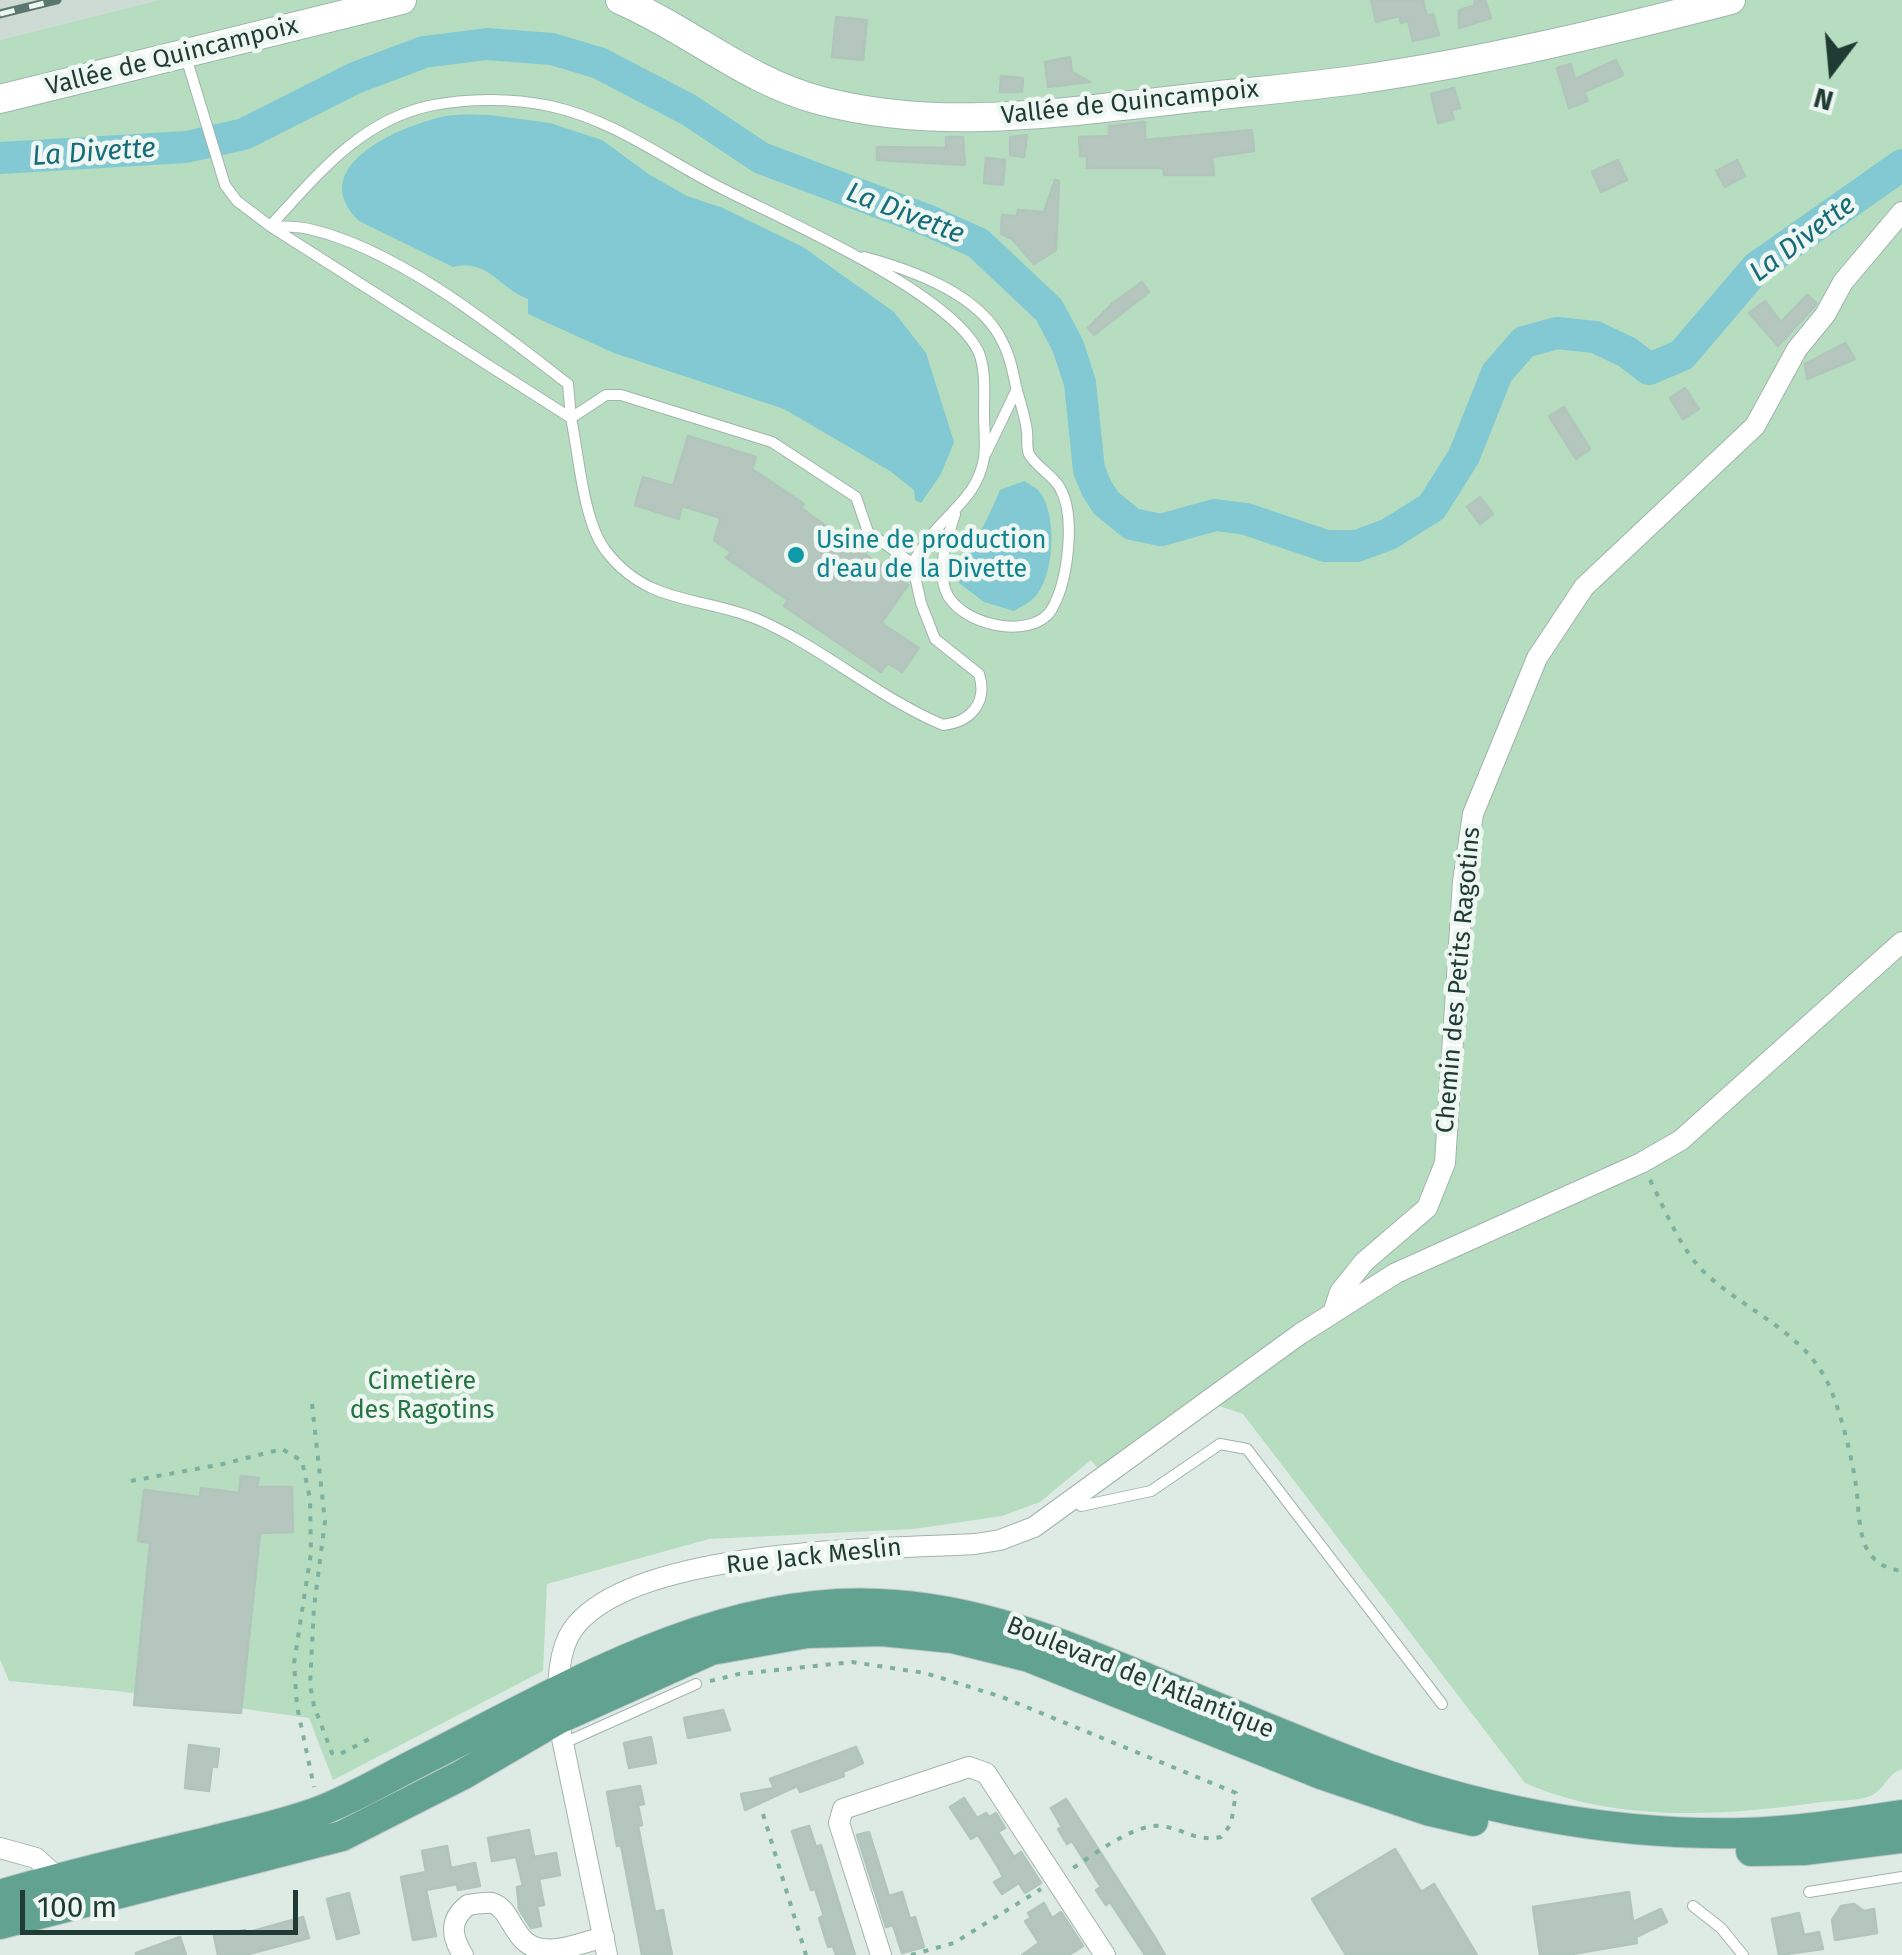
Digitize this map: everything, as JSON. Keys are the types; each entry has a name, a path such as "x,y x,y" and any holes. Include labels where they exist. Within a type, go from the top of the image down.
{"main road":[{"name":"Vallée de Quincampoix","path":"0,99 402,0"},
{"name":"Vallée de Quincampoix","path":"620,0 752,74 795,93 879,113 940,117 1095,109 1354,80 1470,60 1731,0"},
{"name":"Boulevard de l'Atlantique","path":"0,1924 342,1836 560,1718 700,1628 792,1608 871,1603 927,1607 988,1618 1052,1639 1347,1760 1427,1788 1509,1809 1669,1831 1743,1833 1902,1815"},
{"name":"Boulevard de l'Atlantique","path":"0,1894 320,1811 560,1718 711,1650 807,1633 882,1631 952,1638 1029,1657 1348,1784 1501,1828 1576,1841 1755,1852 1902,1838"}],"street":[{"name":"Chemin des Petits Ragotins","path":"1334,1313 1340,1292 1364,1262 1426,1208 1445,1163 1463,882 1473,814 1537,658 1584,587 1754,426 1796,349 1825,315 1842,282 1902,212"},
{"name":"Rue Jack Meslin","path":"606,1946 560,1718 564,1652 572,1631 595,1608 624,1592 674,1575 752,1560 1000,1540 1034,1527 1334,1313 1423,1259 1641,1163 1680,1140 1902,942"},
{"path":"880,1955 839,1823 843,1809 969,1767 986,1773 1104,1955"},
{"path":"0,1848 36,1858 59,1879"},
{"path":"463,1955 454,1940 455,1918 468,1905 492,1903 501,1909 521,1940 538,1949 606,1946"}],"lane":[{"path":"185,54 230,194 270,226 572,418"},
{"path":"270,226 344,148 380,122 432,105 514,101 576,114 634,138 717,186 854,254 954,321 978,350 984,384 984,458"},
{"path":"270,226 308,228 400,267 474,314 568,384 572,418 594,528 608,554 626,570 672,597 760,620 929,720 956,724 977,708 982,684 979,674 944,650 935,639 912,563 868,532 856,497 772,442 621,395 606,395 572,418"},
{"path":"854,254 922,275 966,303 1003,340 1027,431 1028,452 1061,489 1064,504 1068,550 1059,592 1048,615 1029,624 997,625 964,614 953,604 946,593 942,569 955,513"},
{"path":"912,563 976,485 1016,389"},
{"path":"1075,1499 1081,1506 1151,1492 1220,1444 1247,1449 1442,1704"},
{"path":"560,1718 696,1684"},
{"path":"1809,1892 1902,1877"},
{"path":"1693,1906 1721,1928 1743,1955"}],"path":[{"path":"1641,1163 1674,1228 1702,1270 1784,1329 1824,1374 1840,1417 1855,1479 1864,1544 1878,1562 1902,1571"},
{"path":"312,1404 326,1521 314,1606 310,1685 332,1754 338,1755 369,1739"},
{"path":"131,1480 282,1449 302,1460 310,1499 311,1553 294,1663 297,1706 320,1811"},
{"path":"696,1684 739,1674 852,1662 924,1673 1002,1697 1236,1793 1232,1824 1221,1837 1201,1841 1156,1825 1125,1836 954,1943 911,1955"},
{"path":"763,1814 806,1955"}],"shaded area":[{"path":"0,0 159,0 0,40"}],"green space":[{"name":"Cimetière des Ragotins","path":"159,0 1902,0 1902,1769 1874,1794 1863,1798 1709,1813 1596,1805 1525,1783 1243,1414 1216,1405 1110,1484 1091,1460 1040,1502 1002,1516 914,1529 709,1539 547,1584 543,1671 333,1780 309,1718 117,1691 9,1681 0,1659 0,40"}],"water":[{"path":"491,115 550,123 602,140 687,196 723,208 803,247 894,312 926,353 954,442 941,474 921,503 915,500 914,490 890,471 784,409 614,353 528,314 528,299 485,271 453,267 359,221 345,202 342,184 349,168 380,141 443,116"},
{"path":"1024,481 1038,490 1049,513 1050,560 1041,588 1032,600 1014,611 984,602 959,583 1000,490"}],"building":[{"path":"1371,0 1423,0 1427,16 1433,14 1439,35 1413,41 1408,21 1401,23 1399,16 1376,22"},
{"path":"1475,0 1485,0 1491,18 1459,28 1459,10 1474,6"},
{"path":"836,17 867,20 863,60 832,57"},
{"path":"1070,57 1072,72 1090,82 1048,87 1045,62"},
{"path":"1616,60 1623,75 1584,92 1588,101 1569,108 1557,68 1571,64 1575,79"},
{"path":"1001,76 1023,78 1022,92 1000,92"},
{"path":"1454,88 1460,108 1451,110 1454,119 1438,123 1431,94"},
{"path":"1145,122 1145,140 1252,130 1254,151 1212,157 1214,175 1164,175 1163,168 1087,168 1087,156 1080,156 1079,137 1109,136 1109,126"},
{"path":"1027,135 1024,157 1010,155 1010,137"},
{"path":"946,137 963,137 965,165 877,160 877,147 946,148"},
{"path":"986,158 1005,160 1003,185 984,183"},
{"path":"1618,160 1627,180 1601,192 1592,172"},
{"path":"1737,160 1745,176 1725,187 1716,171"},
{"path":"1055,180 1059,181 1056,250 1034,264 1012,239 1001,234 1002,215 1017,216 1018,210 1044,212"},
{"path":"1142,282 1149,292 1094,335 1088,328"},
{"path":"1807,295 1816,303 1814,307 1778,346 1749,313 1765,301 1781,322"},
{"path":"1845,343 1855,359 1807,379 1805,364"},
{"path":"1685,388 1699,409 1683,419 1670,398"},
{"path":"1564,407 1590,449 1576,459 1549,416"},
{"name":"Usine de production d'eau de la Divette","path":"688,436 756,457 752,469 908,585 881,623 919,648 902,672 888,663 881,672 784,606 788,600 726,558 731,552 714,540 721,518 682,506 679,519 635,505 643,477 673,486"},
{"path":"1480,497 1493,514 1480,524 1467,507"},
{"path":"241,1476 259,1478 257,1487 292,1487 293,1532 260,1533 241,1713 134,1705 150,1543 138,1541 144,1490 200,1497 201,1488 239,1493"},
{"path":"723,1710 730,1730 688,1738 684,1718"},
{"path":"651,1737 656,1763 629,1768 624,1743"},
{"path":"189,1745 219,1749 209,1791 185,1788"},
{"path":"856,1747 863,1763 843,1772 844,1776 800,1792 797,1786 745,1810 741,1794 774,1788 770,1779"},
{"path":"640,1786 644,1804 638,1805 642,1825 638,1826 655,1912 663,1910 672,1955 642,1955 621,1845 617,1846 607,1792"},
{"path":"964,1798 977,1818 996,1813 1005,1828 998,1832 1014,1857 1021,1852 1041,1883 1025,1893 1019,1883 1002,1894 994,1882 1003,1877 998,1867 978,1835 971,1839 950,1807"},
{"path":"1066,1799 1165,1955 1145,1955 1110,1902 1106,1905 1096,1890 1101,1887 1072,1841 1067,1844 1051,1808"},
{"path":"809,1826 816,1847 821,1845 855,1955 836,1955 833,1946 828,1947 819,1918 824,1916 815,1889 811,1890 792,1831"},
{"path":"529,1830 534,1857 556,1853 560,1875 539,1879 544,1905 537,1906 541,1926 531,1928 519,1909 517,1887 523,1886 516,1857 492,1861 488,1838"},
{"path":"869,1832 889,1896 902,1892 924,1947 902,1953 893,1925 886,1927 857,1835"},
{"path":"447,1846 451,1868 475,1863 480,1886 458,1890 457,1884 426,1890 436,1936 413,1940 401,1877 426,1872 422,1851"},
{"path":"1395,1849 1421,1892 1434,1884 1477,1955 1346,1955 1312,1899"},
{"path":"1629,1892 1633,1922 1661,1909 1667,1922 1636,1937 1637,1943 1567,1955 1540,1955 1533,1907"},
{"path":"349,1893 359,1933 337,1939 327,1899"},
{"path":"1044,1903 1052,1918 1061,1912 1083,1946 1069,1955 1022,1955 1039,1943 1025,1921 1031,1918 1028,1913"},
{"path":"1854,1904 1864,1911 1874,1909 1877,1933 1835,1940 1832,1920 1841,1906"},
{"path":"1799,1913 1804,1935 1819,1932 1823,1949 1779,1955 1772,1919"},
{"path":"303,1917 309,1938 245,1955 218,1955 214,1936 245,1930 246,1933"},
{"path":"180,1937 186,1955 136,1955 136,1953"}],"waterway":[{"name":"La Divette","path":"0,158 186,147 244,134 355,78 424,52 487,44 552,49 599,63 689,110 761,158 978,243 1049,310 1068,346 1080,383 1089,470 1106,503 1132,524 1161,530 1215,515 1246,519 1326,546 1357,546 1389,534 1432,507 1464,456 1497,373 1524,342 1557,333 1595,337 1627,352 1649,369 1682,355 1757,267 1902,165"}],"railway":[{"path":"0,14 57,0"}],"place":[{"name":"Usine de production d'eau de la Divette","path":"796,555"}]}
